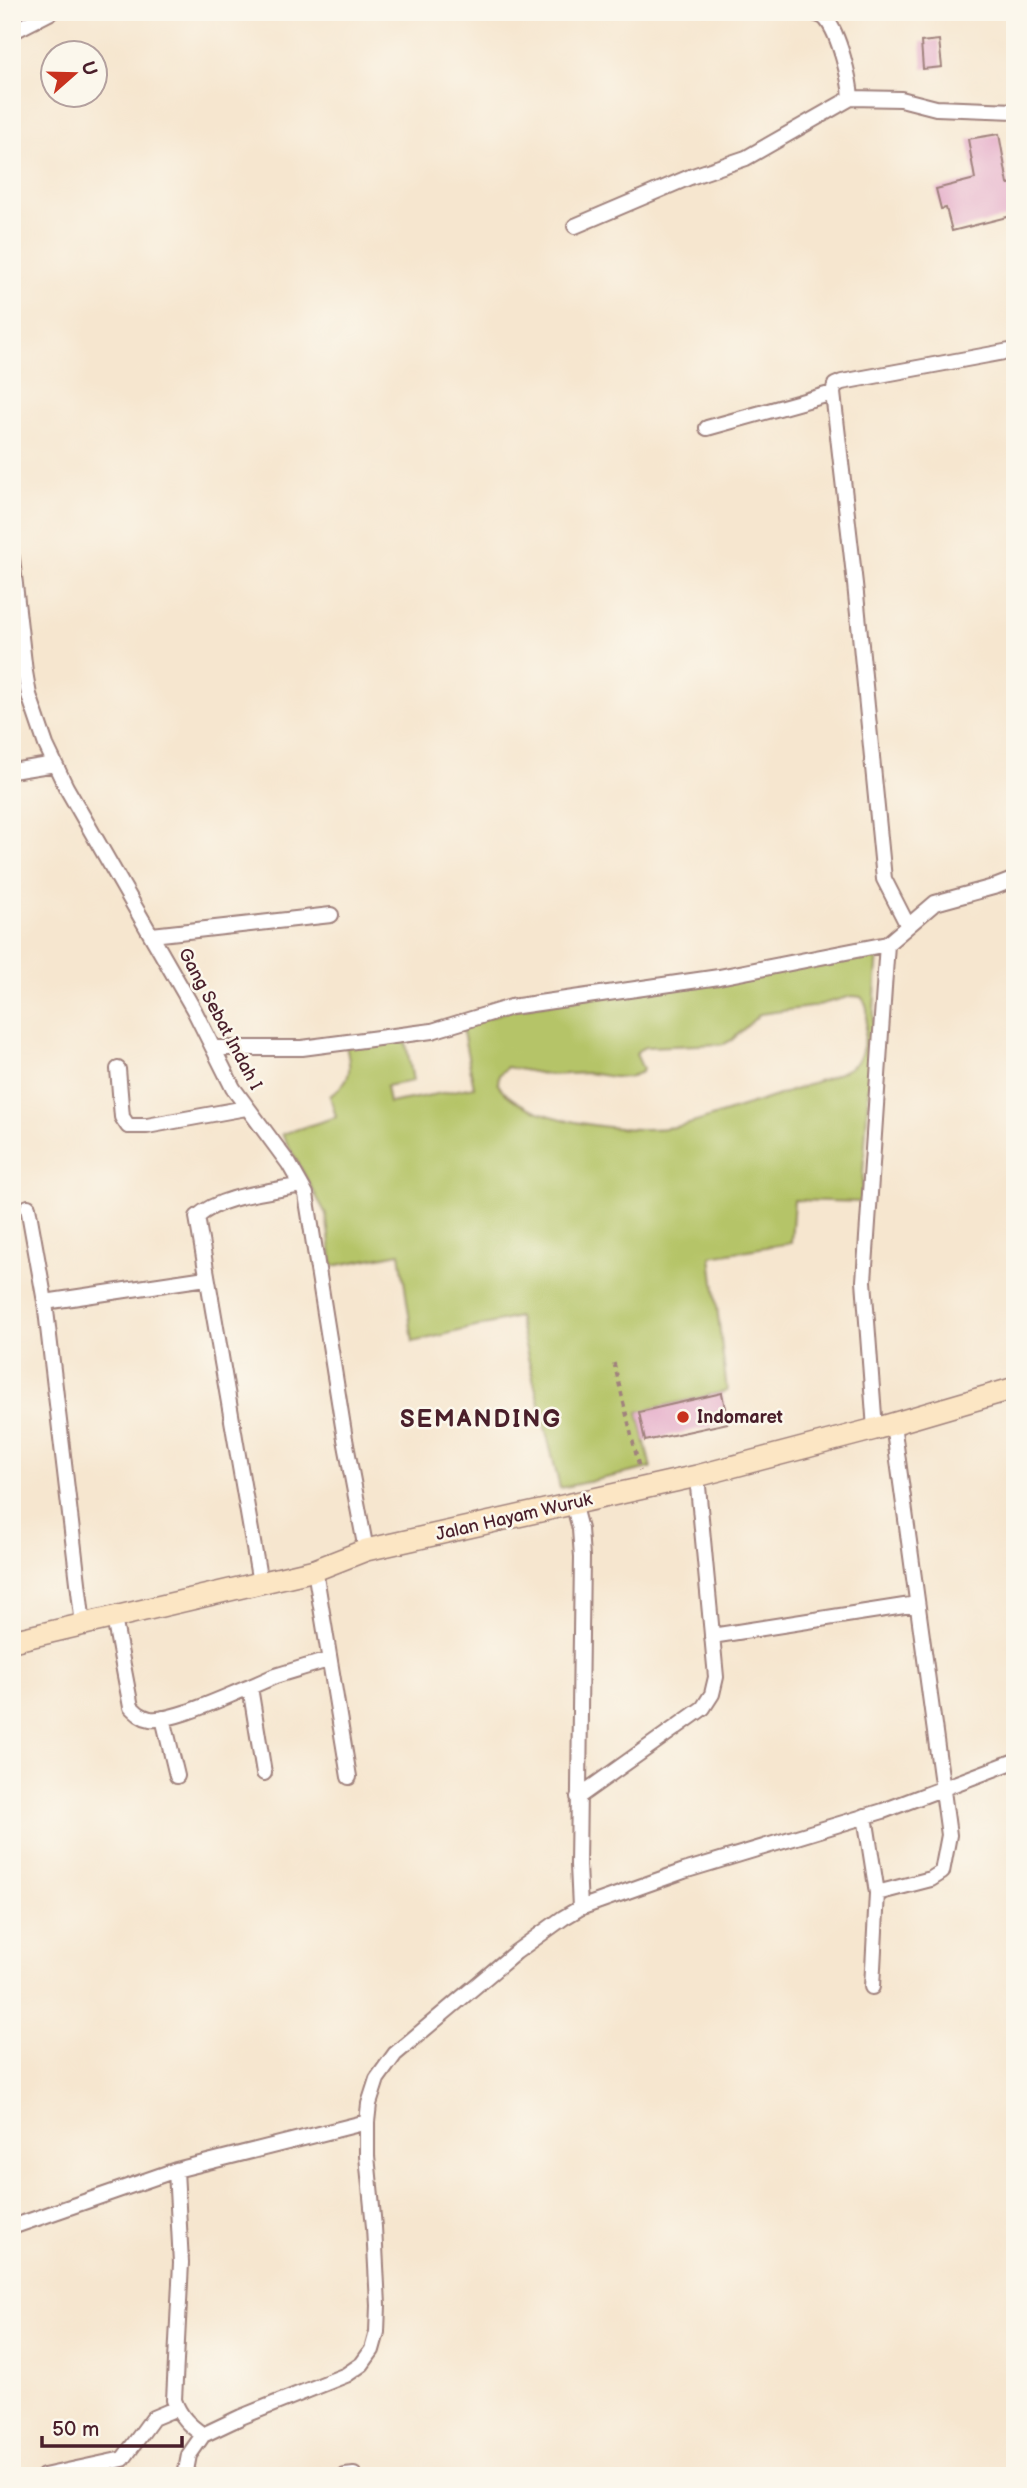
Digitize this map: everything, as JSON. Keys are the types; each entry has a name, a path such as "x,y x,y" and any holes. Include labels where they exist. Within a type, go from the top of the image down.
{"main road":[{"name":"Jalan Hayam Wuruk","path":"12,1641 315,1570 366,1550 697,1476 884,1427 1015,1388"}],"street":[{"path":"12,32 51,12"},
{"path":"811,12 824,16 831,26 850,79 851,98"},
{"path":"575,226 690,177 746,158 851,98 901,99 936,108 1013,115"},
{"path":"908,926 884,879 833,393 835,386 842,382 1015,350"},
{"path":"707,428 833,393"},
{"name":"Gang Sebat Indah I","path":"12,558 15,604 29,695 55,764 152,935 233,1088 289,1164 301,1185 310,1214 345,1439 366,1550"},
{"path":"12,771 55,764"},
{"path":"213,1048 302,1048 432,1031 511,1007 719,977 887,944 935,903 1015,879"},
{"path":"152,935 331,915"},
{"path":"877,1893 931,1879 942,1872 948,1835 917,1604 884,1427 864,1281 887,944"},
{"path":"118,1069 122,1117 128,1126 147,1126 246,1108"},
{"path":"260,1583 197,1217 206,1209 222,1202 301,1185"},
{"path":"28,1207 45,1302 83,1625"},
{"path":"45,1302 206,1278"},
{"path":"578,1797 703,1708 712,1694 716,1677 697,1476"},
{"path":"573,1503 580,1529 582,1557 578,1797 580,1908"},
{"path":"315,1570 349,1777"},
{"path":"712,1636 917,1604"},
{"path":"114,1618 131,1707 140,1716 152,1719 185,1712 275,1675 328,1660"},
{"path":"250,1687 264,1773"},
{"path":"163,1718 177,1776"},
{"path":"184,2476 193,2446 203,2435 352,2371 362,2364 372,2350 377,2332 378,2305 367,2122 369,2104 377,2079 395,2054 516,1952 580,1908 684,1871 865,1816 1015,1761"},
{"path":"865,1816 877,1893 872,1987"},
{"path":"12,2227 176,2169 367,2122"},
{"path":"176,2169 181,2263 174,2400 178,2413 203,2435"},
{"path":"44,2476 123,2459 153,2418 177,2408"}],"path":[{"path":"614,1363 644,1486"}],"green space":[{"path":"878,951 861,1202 794,1200 791,1243 711,1256 727,1391 638,1412 651,1468 560,1488 518,1317 413,1342 400,1253 333,1266 326,1214 282,1134 336,1117 330,1096 343,1084 349,1072 345,1041 405,1037 413,1081 386,1086 389,1103 474,1087 462,1027 513,1009","holes":["852,996 861,997 867,1008 867,1019 863,1048 855,1064 772,1098 686,1125 632,1129 579,1123 529,1108 510,1097 498,1084 499,1075 507,1067 549,1075 588,1073 629,1077 642,1072 636,1054 645,1047 724,1044 760,1014 811,1007"]}],"building":[{"path":"939,40 942,67 923,69 921,42"},
{"path":"999,134 1008,184 1015,183 1015,215 952,231 946,208 941,209 936,189 975,179 968,139"},
{"name":"Indomaret","path":"722,1393 728,1423 645,1441 639,1412"}],"place":[{"name":"Indomaret","path":"683,1417"}],"district":[{"name":"SEMANDING","path":"481,1419"}]}
